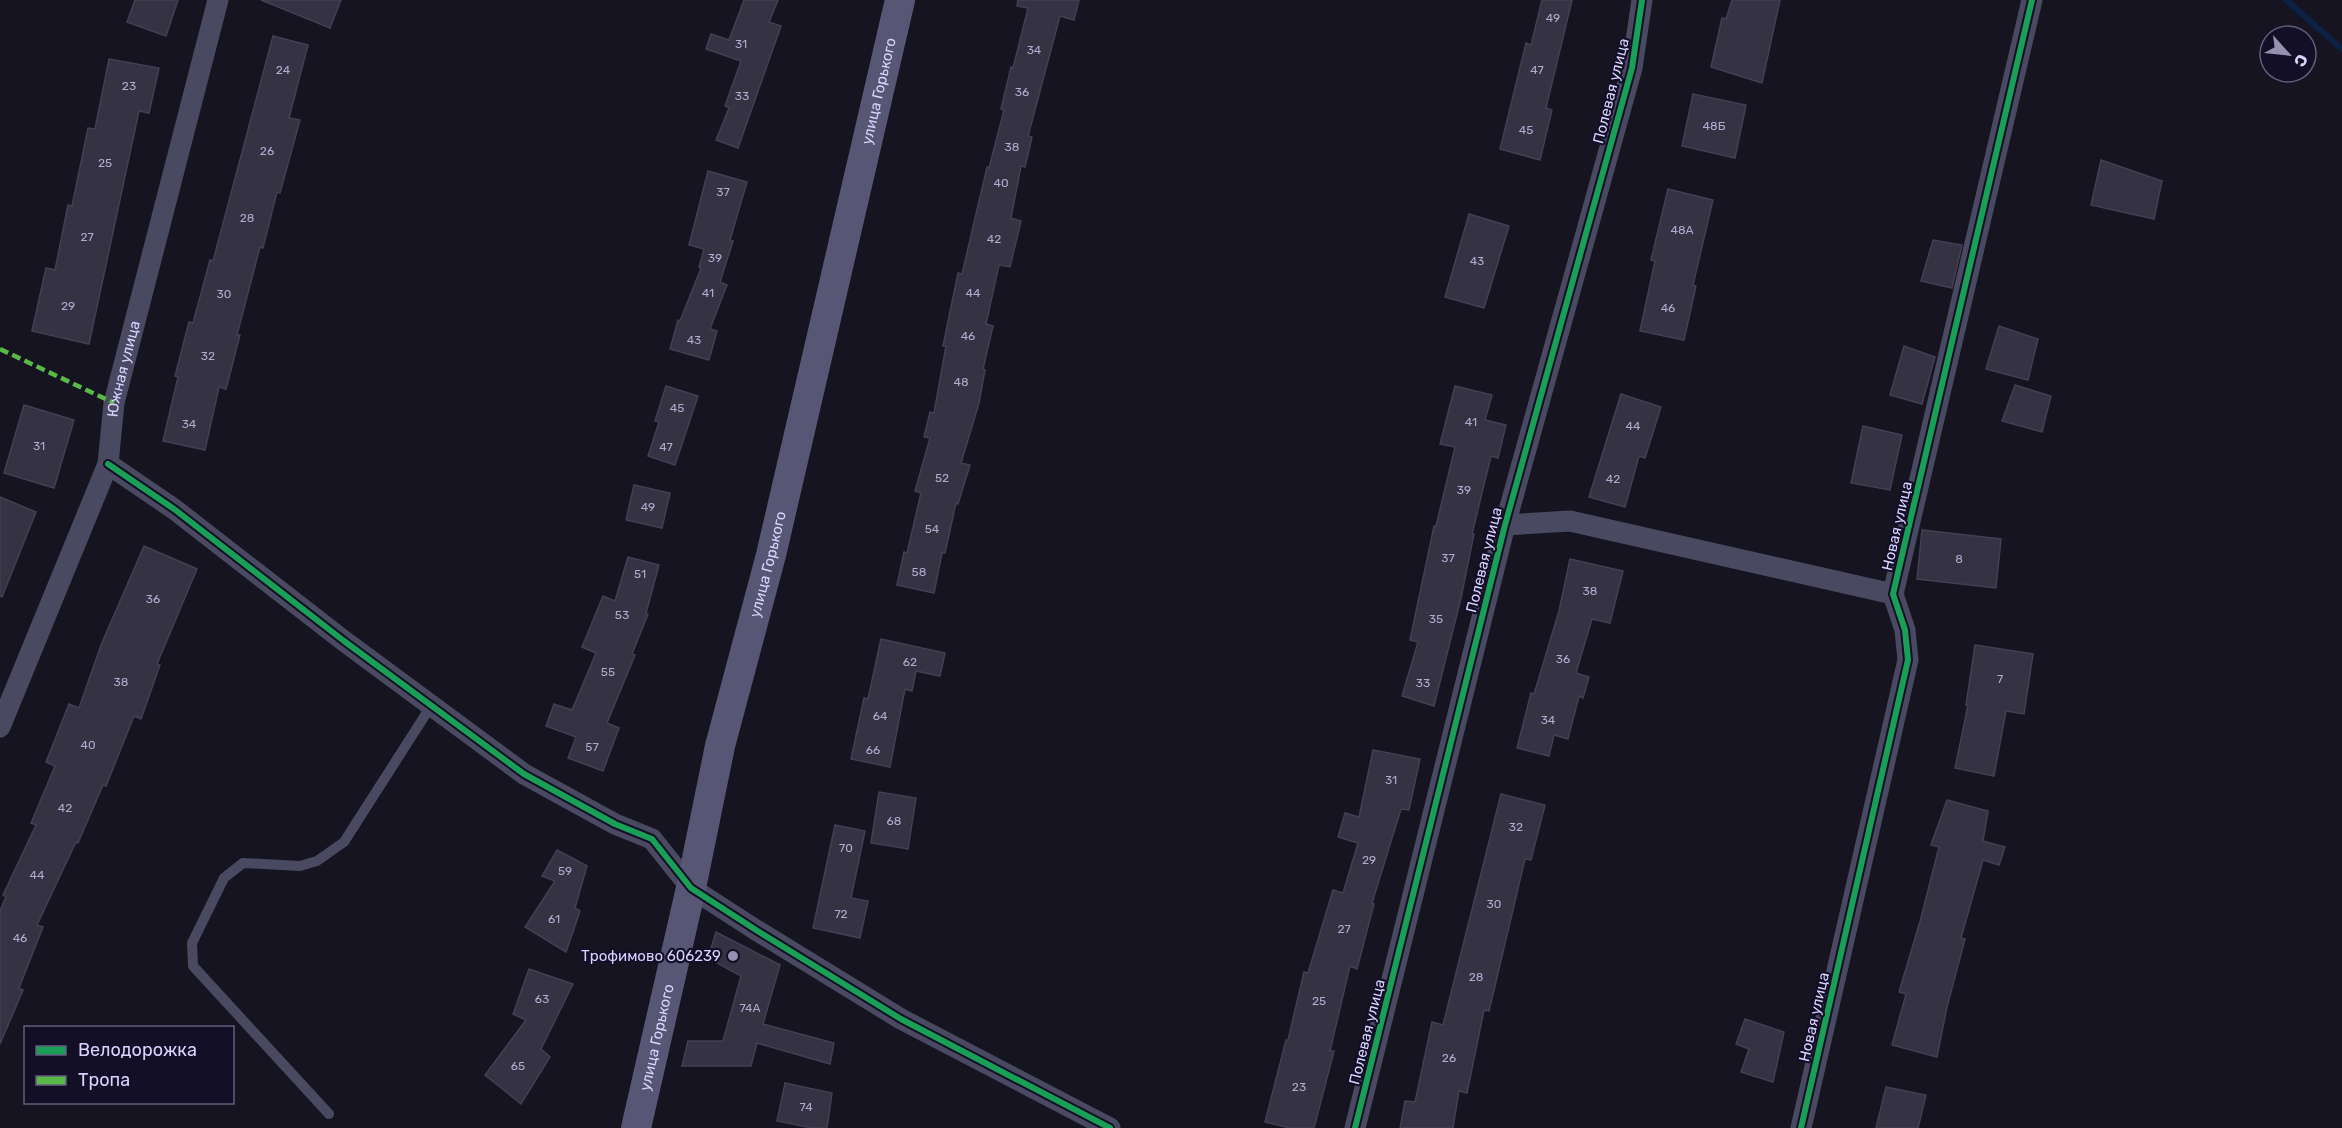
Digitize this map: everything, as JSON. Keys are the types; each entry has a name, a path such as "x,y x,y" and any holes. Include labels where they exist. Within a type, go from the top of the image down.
{"main road":[{"name":"улица Горького","path":"636,1128 691,888 720,746 771,555 900,0"}],"street":[{"name":"Южная улица","path":"0,727 108,464 114,403 218,0"},
{"name":"Полевая улица","path":"1355,1128 1505,525 1632,68 1642,0"},
{"name":"Новая улица","path":"1801,1128 1908,660 1905,630 1893,594 2032,0"},
{"path":"108,464 174,509 430,706 524,774 615,824 652,839 691,888 901,1019 1110,1128"},
{"path":"1505,525 1570,521 1893,594"}],"lane":[{"path":"329,1114 193,966 192,943 224,878 243,863 300,866 317,861 344,842 430,706"}],"building":[{"path":"135,0 178,0 166,36 127,22"},
{"path":"261,0 341,0 330,28"},
{"path":"744,0 778,0 769,22 781,26 738,148 716,140 729,108 725,106 741,61 706,49 711,34 729,40"},
{"path":"1018,0 1079,0 1074,20 1060,16 1028,136 1032,137 1025,167 1021,166 1011,218 1021,221 1010,267 999,265 986,324 993,326 983,369 985,370 979,403 961,463 970,465 958,504 956,503 934,593 897,585 921,493 915,491 930,438 924,437 930,412 934,413 946,346 943,346 958,273 962,274 987,167 989,168 1004,110 1001,109 1011,67 1013,68 1028,8 1017,6"},
{"path":"1542,0 1572,0 1546,108 1552,110 1540,160 1500,149 1526,43 1531,45"},
{"path":"1732,0 1780,0 1762,83 1711,67 1722,18 1726,19"},
{"path":"273,36 308,45 289,118 300,120 280,193 277,192 263,248 260,247 237,335 240,335 226,389 219,387 205,450 163,441 178,377 175,376 189,322 193,323 210,260 213,261"},
{"path":"109,59 159,68 149,113 139,111 89,344 32,331 46,268 55,270 68,205 72,206 88,128 95,129"},
{"path":"1693,94 1746,105 1735,158 1682,146"},
{"path":"2101,160 2162,181 2154,219 2091,205"},
{"path":"708,171 747,182 730,240 733,241 720,282 727,285 710,329 717,331 709,360 670,349 678,320 680,321 701,268 699,267 704,249 689,245"},
{"path":"1668,189 1713,200 1693,285 1696,286 1684,340 1640,331 1655,261 1651,260"},
{"path":"1469,214 1509,226 1484,308 1445,297"},
{"path":"1933,240 1962,245 1952,288 1921,281"},
{"path":"1999,326 2038,339 2028,380 1986,369"},
{"path":"1904,346 1935,357 1922,404 1890,395"},
{"path":"2015,385 2051,396 2042,432 2002,421"},
{"path":"666,386 698,396 675,465 648,456 659,422 655,421"},
{"path":"1455,386 1492,395 1485,420 1506,425 1498,458 1491,456 1472,534 1474,534 1461,598 1434,706 1402,696 1418,642 1410,640 1434,526 1436,526 1455,447 1440,444"},
{"path":"1621,394 1661,407 1645,458 1639,456 1625,507 1589,497"},
{"path":"24,405 74,420 54,488 4,473"},
{"path":"1863,426 1902,435 1890,490 1851,483"},
{"path":"634,485 670,493 662,528 626,520"},
{"path":"0,497 36,512 2,597 0,596"},
{"path":"1922,530 2001,539 1996,588 1917,579"},
{"path":"144,546 197,569 157,664 160,665 141,719 134,716 106,786 103,785 78,843 76,842 37,925 43,927 19,988 23,990 0,1044 0,911 6,897 3,895 36,825 31,823 55,766 46,762 69,704 79,708 101,645"},
{"path":"628,557 659,565 646,613 648,614 632,654 635,655 607,723 619,728 603,771 568,758 576,737 546,726 554,704 572,710 596,653 582,647 603,596 615,601"},
{"path":"1570,559 1623,571 1610,623 1592,619 1576,673 1589,677 1583,698 1579,696 1568,739 1554,735 1549,756 1517,748 1531,693 1534,694 1559,611"},
{"path":"881,639 945,653 940,676 916,671 912,691 905,689 890,767 851,759 864,698 868,699"},
{"path":"1975,645 2033,654 2024,714 2006,711 1994,776 1955,768 1968,705 1966,705"},
{"path":"1373,750 1420,759 1409,810 1401,809 1372,903 1374,904 1357,969 1350,966 1330,1051 1334,1051 1314,1128 1290,1128 1265,1122 1304,972 1308,973 1333,890 1343,893 1358,843 1338,837 1345,813 1359,817"},
{"path":"879,792 916,798 908,849 871,843"},
{"path":"1501,794 1545,805 1531,860 1525,859 1489,1011 1484,1010 1467,1093 1459,1091 1453,1128 1400,1128 1405,1101 1415,1102 1432,1022 1443,1025"},
{"path":"1947,800 1988,811 1983,841 2005,847 1999,865 1983,860 1961,938 1965,939 1947,1007 1937,1057 1892,1045 1906,994 1899,992 1939,847 1931,845"},
{"path":"835,825 865,831 851,898 868,901 860,938 813,928"},
{"path":"557,850 587,866 575,908 580,911 566,952 525,927 555,881 542,876"},
{"path":"716,932 780,965 763,1024 834,1043 830,1064 757,1043 751,1066 682,1066 688,1041 723,1041 741,976 708,958"},
{"path":"529,969 573,984 541,1049 550,1057 521,1104 485,1075 526,1020 513,1014"},
{"path":"1745,1019 1784,1032 1773,1082 1741,1072 1749,1049 1736,1044"},
{"path":"785,1083 832,1093 827,1128 812,1128 777,1121"},
{"path":"1886,1087 1926,1095 1918,1128 1876,1128"}],"waterway":[{"path":"2286,0 2342,49"}],"marked path":[{"path":"0,349 114,403"}],"cycle path":[{"path":"1355,1128 1505,525 1632,68 1642,0"},
{"path":"1801,1128 1908,660 1905,630 1893,594 2032,0"},
{"path":"108,464 174,509 344,641 524,774 615,824 652,839 691,888 901,1019 1110,1128"}],"place":[{"name":"Трофимово 606239","path":"733,956"}]}
